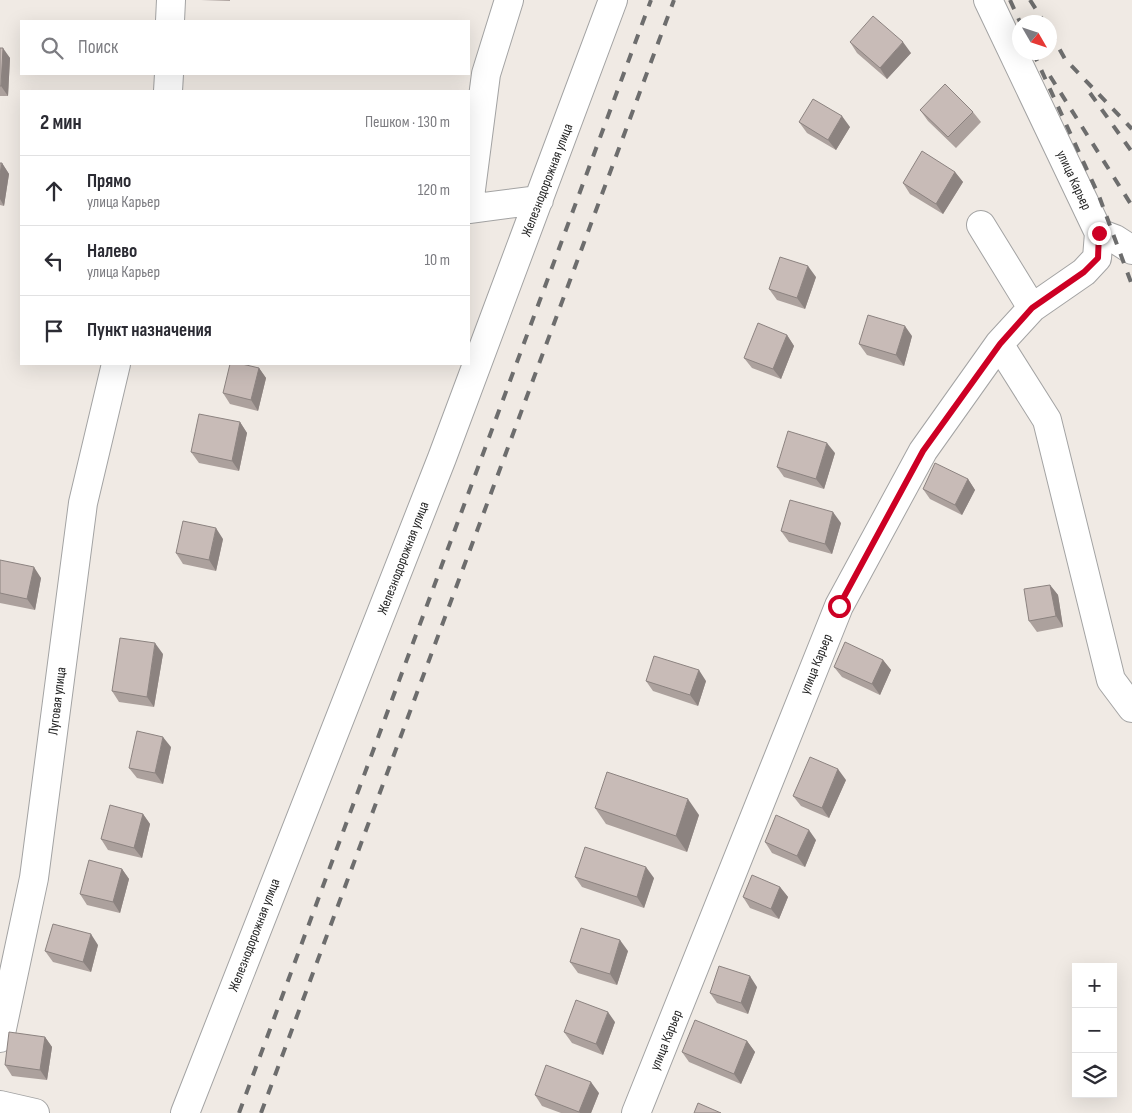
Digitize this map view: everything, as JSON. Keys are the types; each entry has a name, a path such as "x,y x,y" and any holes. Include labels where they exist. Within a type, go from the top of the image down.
{"street":[{"path":"170,20 171,0"},
{"path":"470,196 486,74 509,0"},
{"name":"Железнодорожная улица","path":"185,1113 442,458 613,0"},
{"name":"улица Карьер","path":"636,1113 839,606 923,451 1000,344 1032,308 1084,272 1098,258 1099,233 988,0"},
{"path":"168,90 169,75"},
{"path":"470,209 539,200"},
{"path":"981,225 1032,308"},
{"path":"1099,233 1115,239 1132,250"},
{"path":"1000,344 1047,420 1110,680 1132,708"},
{"name":"Луговая улица","path":"0,1038 34,878 83,503 116,365"},
{"path":"0,1105 35,1113"}],"building":[{"path":"873,16 903,42 880,68 850,42"},
{"path":"0,48 3,48 1,86 0,86"},
{"path":"945,84 973,112 948,137 920,110"},
{"path":"813,99 842,116 828,140 799,122"},
{"path":"922,151 955,172 936,204 903,183"},
{"path":"780,257 808,266 797,298 769,289"},
{"path":"868,315 905,326 896,355 859,344"},
{"path":"758,323 787,335 773,369 744,358"},
{"path":"230,365 246,365 259,368 251,400 223,393"},
{"path":"199,414 240,422 232,461 191,452"},
{"path":"788,431 827,443 816,479 777,467"},
{"path":"935,463 968,479 955,505 923,489"},
{"path":"790,500 833,512 825,544 781,531"},
{"path":"183,521 216,528 209,560 176,553"},
{"path":"0,560 34,567 27,599 0,593"},
{"path":"1050,585 1056,616 1029,621 1024,589"},
{"path":"120,638 155,643 147,697 112,691"},
{"path":"845,642 883,660 872,684 834,667"},
{"path":"654,656 699,670 690,695 646,681"},
{"path":"137,731 163,737 155,773 129,768"},
{"path":"810,757 838,769 822,808 793,796"},
{"path":"607,772 688,799 676,836 595,808"},
{"path":"110,805 143,814 134,848 101,839"},
{"path":"776,815 809,830 797,856 765,842"},
{"path":"585,847 646,867 637,897 575,877"},
{"path":"89,860 122,869 113,902 80,894"},
{"path":"752,875 780,887 771,909 743,897"},
{"path":"53,924 91,934 83,962 45,951"},
{"path":"581,928 620,940 610,974 570,962"},
{"path":"719,966 750,976 741,1003 710,993"},
{"path":"576,1000 608,1012 596,1044 564,1032"},
{"path":"695,1020 747,1041 734,1074 682,1052"},
{"path":"9,1032 45,1037 40,1070 5,1065"},
{"path":"546,1065 591,1082 579,1112 535,1095"},
{"path":"698,1103 721,1113 694,1113"}],"railway":[{"path":"239,1113 651,0"},
{"path":"261,1113 674,0"},
{"path":"1010,0 1017,15"},
{"path":"1030,0 1040,15"},
{"path":"1057,45 1065,59 1132,129"},
{"path":"1037,60 1099,196 1132,285"},
{"path":"1050,76 1132,206"},
{"path":"1090,93 1132,152"}],"route":[{"path":"839,606 923,451 1000,344 1032,308 1084,272 1098,258 1099,233"}]}
